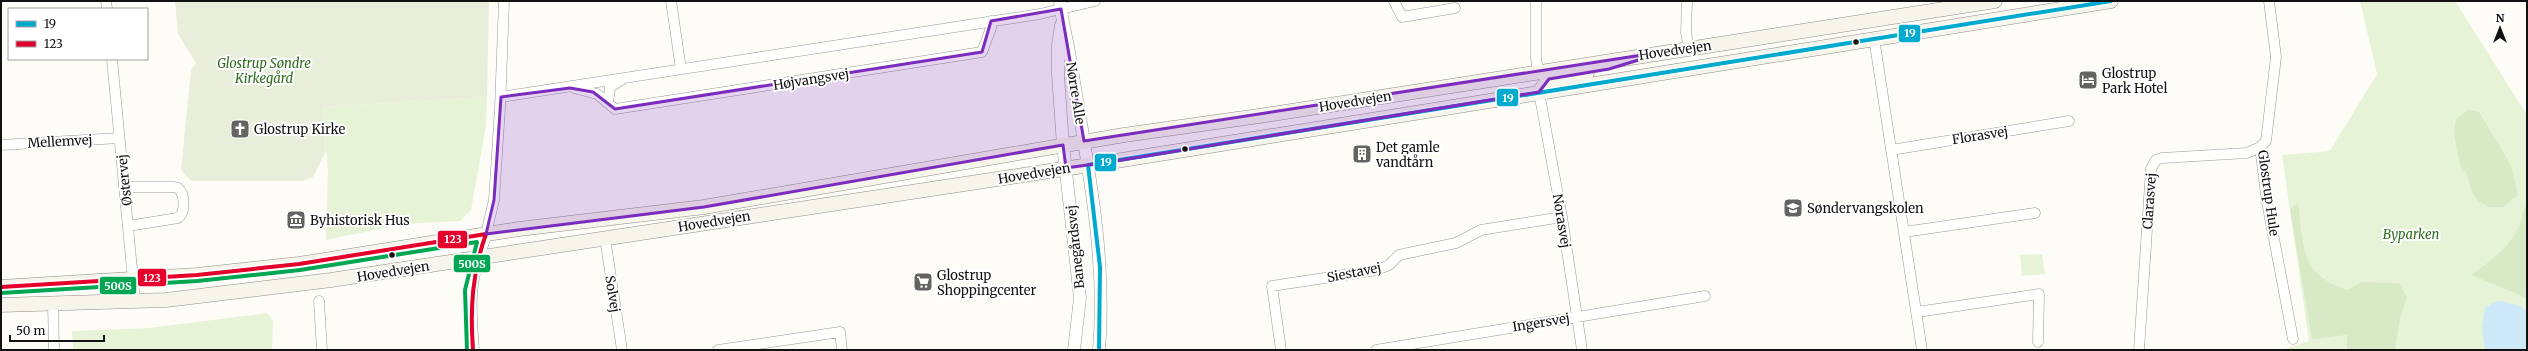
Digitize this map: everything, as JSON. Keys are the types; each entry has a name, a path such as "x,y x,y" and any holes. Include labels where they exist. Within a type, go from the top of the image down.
{"main road":[{"name":"Hovedvejen","path":"1,286 134,280 299,264 486,234 712,206 1084,141 1318,107 1538,71 1836,27 1994,1"},
{"name":"Hovedvejen","path":"1,305 135,301 268,289 1088,165 2110,1"},
{"path":"1538,92 1549,79 1608,69 1668,51"}],"street":[{"path":"473,350 470,297 471,279 476,258 486,234 494,200 501,97 504,1"},
{"path":"671,1 681,69"},
{"name":"Højvangsvej","path":"501,97 570,88 608,79 624,78 991,21 1061,5 1095,1"},
{"path":"1394,1 1402,17 1455,8"},
{"path":"1536,1 1536,58 1538,71"},
{"path":"1687,1 1686,33 1689,48"},
{"name":"Glostrup Hule","path":"2269,1 2275,39 2275,72 2268,136 2260,147 2267,202 2293,339"},
{"name":"Nørre Alle","path":"1061,5 1062,22 1069,48 1088,165"},
{"name":"Højvangsvej","path":"570,88 593,92 615,109 982,52 992,28 991,21"},
{"name":"Nørre Alle","path":"1062,22 1058,45 1063,145"},
{"path":"1874,38 1922,350"},
{"name":"Østervej","path":"112,60 135,301"},
{"path":"608,103 610,87 624,78"},
{"name":"Norasvej","path":"1538,92 1562,217 1582,350"},
{"name":"Florasvej","path":"1891,150 2069,121"},
{"name":"Mellemvej","path":"1,145 119,138"},
{"name":"Banegårdsvej","path":"1063,145 1080,298 1074,350"},
{"name":"Clarasvej","path":"2139,350 2153,163 2162,158 2247,153 2260,147"},
{"name":"Banegårdsvej","path":"1088,165 1100,267 1099,350"},
{"path":"124,187 173,187 178,188 183,196 183,213 178,218 128,226"},
{"path":"1904,232 2035,213"},
{"name":"Siestavej","path":"1281,350 1272,286 1377,270 1388,265 1399,255 1456,243 1474,232 1562,217"},
{"name":"Solvej","path":"605,238 622,350"},
{"path":"1917,312 2039,294 2038,342"},
{"name":"Ingersvej","path":"1376,350 1705,296"},
{"path":"319,301 322,350"},
{"path":"53,303 54,350"},
{"path":"718,350 840,332 842,350"}],"highlighted area":[{"path":"1061,9 1084,141 1668,51 1609,69 1549,79 1539,92 1116,161 1066,168 1063,145 704,207 486,234 494,200 501,97 570,88 593,92 615,109 982,52 991,21"}],"green space":[{"name":"Glostrup Søndre Kirkegård","path":"175,1 489,1 487,97 322,107 326,151 313,177 303,181 191,181 181,170 191,70 196,63 178,34"},
{"name":"Byparken","path":"2360,1 2455,1 2527,115 2527,350 2281,350 2309,341 2282,155 2330,151 2377,74"},
{"path":"487,97 486,126 471,210 460,221 403,224 326,240 328,170 322,107"},
{"path":"2468,110 2479,112 2511,165 2518,195 2503,207 2489,207 2478,201 2472,193 2467,174 2460,165 2454,134 2456,119"},
{"path":"2298,202 2301,232 2307,257 2312,267 2320,276 2332,284 2348,290 2362,282 2399,283 2407,297 2400,318 2395,350 2347,350 2347,335 2312,339 2290,210"},
{"path":"2527,204 2527,298 2471,275 2498,254 2510,242 2519,227"},
{"path":"2042,254 2045,274 2022,276 2020,255"},
{"path":"267,313 273,321 272,350 73,350 72,331 149,328"}],"water":[{"path":"2501,301 2520,306 2527,311 2527,350 2485,350 2482,328 2485,308 2494,302"}],"transit line":[{"name":"19","path":"1099,350 1100,267 1088,165 2111,1"},
{"name":"123","path":"1,287 197,275 299,264 486,234 481,248 473,291 473,350"},
{"name":"500S","path":"1,293 197,281 300,270 477,242 465,290 467,350"}],"place":[{"name":"Glostrup Park Hotel","path":"2088,80"},
{"name":"Glostrup Kirke","path":"240,129"},
{"name":"Det gamle vandtårn","path":"1362,154"},
{"name":"Søndervangskolen","path":"1793,208"},
{"name":"Byhistorisk Hus","path":"296,220"},
{"name":"Glostrup Shoppingcenter","path":"923,282"}]}
